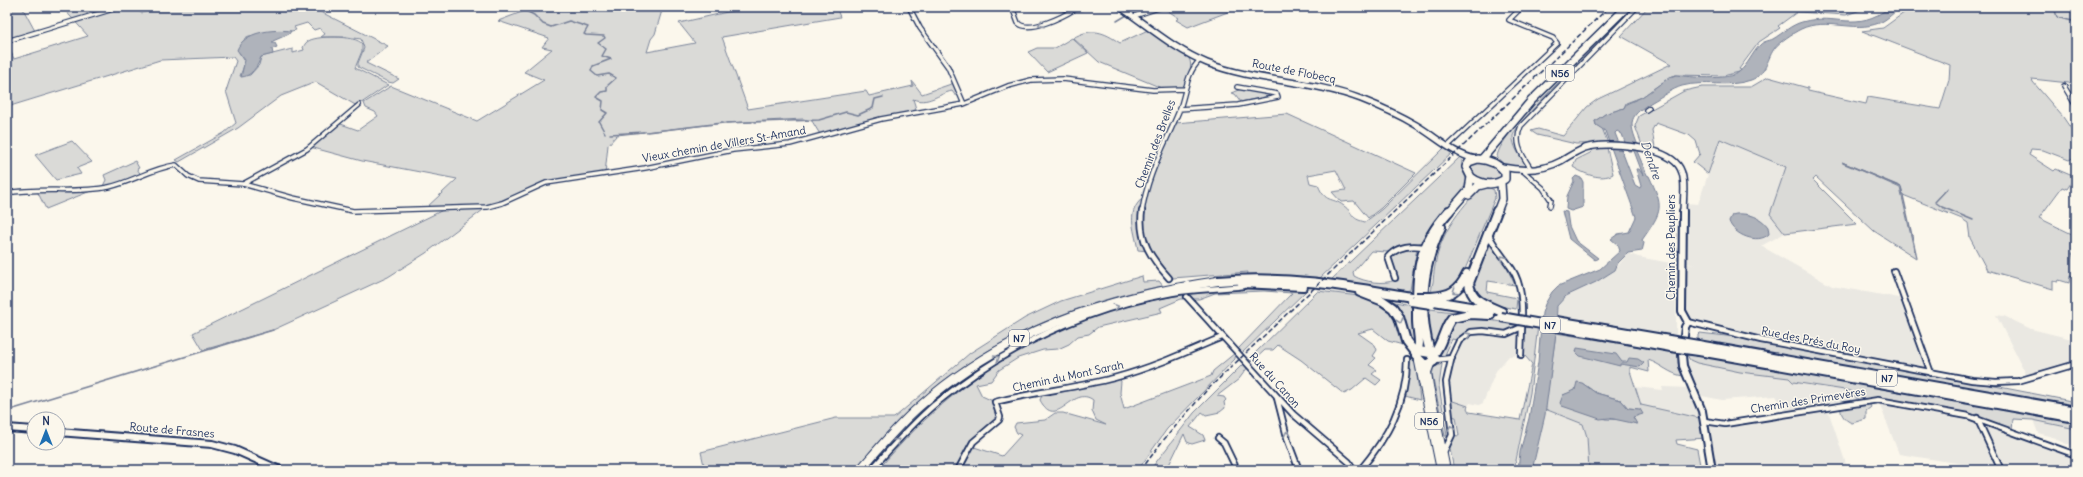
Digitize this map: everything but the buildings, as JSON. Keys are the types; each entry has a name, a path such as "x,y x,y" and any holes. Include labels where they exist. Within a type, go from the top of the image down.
{"highway":[{"name":"N56","path":"1467,165 1480,159 1498,142 1531,101 1627,7"},
{"path":"1498,142 1495,154 1505,179 1500,183 1502,199 1469,283 1469,288 1471,296 1477,301 1502,314"},
{"path":"1480,159 1502,169"},
{"path":"1431,301 1452,295 1462,287 1499,199 1497,190 1471,177 1466,172 1467,165"},
{"name":"N56","path":"1418,355 1420,344 1417,309 1418,274 1424,247 1438,224 1469,189 1471,177"},
{"name":"N56","path":"1432,358 1425,335 1424,318 1426,272 1432,244 1449,217 1477,187 1487,184 1500,183"},
{"path":"1218,281 1251,278 1286,279 1347,286 1411,299"},
{"name":"N7","path":"1218,281 1248,284 1306,286 1431,301 1698,348 2076,418"},
{"path":"1359,292 1384,301 1393,308 1399,317 1406,340 1418,355 1432,358"},
{"name":"N7","path":"1431,301 1490,315 1502,314"},
{"path":"1432,358 1440,347 1443,333 1452,318 1470,314 1490,315"},
{"name":"N7","path":"1698,348 2076,410"},
{"path":"1418,355 1432,358"}],"main road":[{"name":"N7","path":"860,470 904,421 937,391 975,364 1018,338 1067,316 1121,298 1164,288 1218,281"},
{"name":"N56","path":"1418,355 1440,470"},
{"name":"N56","path":"1432,358 1427,372 1428,386 1446,470"}],"street":[{"path":"7,41 120,7"},
{"path":"909,7 920,28 948,67 964,104"},
{"path":"1012,7 1019,24 1021,26 1028,27 1075,9"},
{"path":"1059,7 1068,10 1084,7"},
{"name":"Route de Flobecq","path":"1120,7 1186,53 1200,60 1228,70 1307,84 1348,95 1415,124 1449,145 1465,157 1480,159"},
{"path":"1130,13 1151,7"},
{"path":"1130,13 1161,7"},
{"path":"1449,145 1557,43 1553,38 1513,23 1509,18 1522,7"},
{"path":"1531,169 1517,144 1516,135 1521,126 1637,7"},
{"name":"Chemin des Brelles","path":"1169,278 1148,252 1145,243 1141,213 1152,170 1179,109 1194,65 1200,60"},
{"name":"Vieux chemin de Villers St-Amand","path":"7,192 29,189 109,188 135,180 173,165 178,165 188,176 199,181 243,184 302,201 358,212 487,207 497,205 533,187 546,183 645,168 733,150 790,144 888,117 964,104 1013,84 1040,80 1069,80 1158,90 1185,90"},
{"path":"2064,86 2076,106"},
{"path":"1179,109 1238,105 1278,97 1277,94 1237,88"},
{"path":"243,184 307,149 360,105"},
{"name":"Chemin des Peupliers","path":"1502,169 1519,170 1553,165 1581,149 1594,146 1650,150 1672,158 1682,170 1682,311 1688,322"},
{"path":"1465,157 1467,165"},
{"path":"1519,170 1546,191 1551,200 1550,206"},
{"path":"1489,234 1493,244 1513,271 1521,293 1521,355"},
{"path":"1395,278 1388,257 1391,252 1411,246 1424,247"},
{"path":"1894,271 1931,372"},
{"path":"871,470 920,416 956,385 998,357 1030,340 1080,318 1135,302 1180,292 1243,286 1248,284"},
{"name":"Rue du Canon","path":"1187,298 1300,421 1349,462 1354,470"},
{"path":"1688,322 1685,327 1683,366 1700,403 1712,470"},
{"name":"Rue des Prés du Roy","path":"1688,322 1761,340 1972,380 2007,382 2076,364"},
{"path":"1443,455 1452,438 1446,399 1446,386 1449,366 1459,341 1467,334 1480,331 1506,334 1517,331 1522,327"},
{"name":"Chemin du Mont Sarah","path":"958,470 973,442 999,420 1000,417 995,402 1029,392 1114,378 1159,363 1222,337"},
{"path":"1432,358 1452,358"},
{"path":"1432,358 1449,366"},
{"path":"1360,470 1375,452 1394,419 1406,386 1407,360"},
{"path":"1277,396 1288,441 1299,470"},
{"name":"Chemin des Primevères","path":"1704,421 1725,424 1874,400 1977,418 2076,455"},
{"path":"1977,418 2001,470"},
{"path":"7,428 26,429"},
{"name":"Route de Frasnes","path":"66,433 212,444 235,450 280,470"},
{"path":"1218,438 1224,443 1237,470"}],"shaded area":[{"path":"7,7 22,7 35,31 7,40"},
{"path":"62,7 93,7 86,9 88,17 109,10 122,8 128,8 142,13 157,7 325,7 317,10 388,46 366,63 399,79 393,83 388,82 358,67 358,63 364,48 361,39 335,37 352,39 362,44 362,51 355,68 388,85 357,106 316,82 281,96 238,128 179,162 176,160 224,133 236,123 226,91 236,61 233,57 160,60 7,107 7,43 14,59 88,36","holes":["307,23 314,30 320,28 325,34 321,37 326,37 306,42 303,47 304,50 293,53 293,49 261,57 259,65 250,75 240,76 244,61 239,53 245,38 249,36 296,30 294,27"]},
{"path":"535,7 663,7 655,34 651,39 647,52 695,43 679,23 736,10 733,7 836,7 840,17 722,37 748,109 866,91 869,96 913,86 912,81 922,94 954,83 959,95 955,95 952,91 928,100 918,101 913,99 917,112 821,136 812,121 803,119 726,123 617,135 608,145 605,174 552,182 487,207 426,253 388,277 273,330 203,350 193,333 447,208 426,208 457,179 362,161 310,147 338,123 358,130 378,116 375,112 366,108 364,103 391,86 477,121 544,80 524,72 552,49 542,47 549,38 498,21"},
{"path":"1162,7 1241,7 1188,27 1176,20 1179,18"},
{"path":"1631,7 1635,7 1548,93 1518,127 1513,136 1513,140 1517,151 1525,164 1524,168 1512,167 1502,163 1497,157 1502,144 1515,126 1555,82"},
{"path":"1648,7 1869,7 1846,15 1797,12 1778,26 1780,28 1759,42 1739,69 1741,70 1739,72 1723,76 1676,75 1670,77 1642,97 1626,103 1624,108 1605,114 1595,121 1596,125 1602,128 1608,143 1576,144 1537,135 1531,131 1538,129 1563,136 1587,107 1598,99 1671,64 1621,36"},
{"path":"1890,7 1901,7 1882,22 1869,26 1820,24 1801,29 1776,46 1766,67 1760,74 1751,80 1725,84 1690,84 1682,86 1667,93 1637,113 1632,122 1632,128 1640,151 1637,151 1657,195 1659,209 1657,215 1642,240 1644,243 1642,251 1628,253 1618,263 1615,270 1596,282 1566,296 1557,306 1556,333 1545,415 1532,470 1518,470 1520,452 1529,418 1538,362 1542,313 1545,304 1552,292 1558,286 1600,269 1620,251 1618,245 1611,239 1618,234 1629,232 1636,217 1605,131 1596,125 1595,121 1605,114 1624,108 1626,104 1642,97 1670,77 1676,75 1709,78 1734,75 1742,69 1761,44 1773,39 1798,23 1826,19 1856,21 1878,15","holes":["1617,131 1622,134 1628,151 1634,151 1643,175 1639,169 1636,169 1641,186 1640,188 1635,185 1615,133"]},
{"path":"1912,7 2076,7 2076,91 2069,83 2032,79 2063,117 2076,136 2076,156 2069,160 2043,150 2031,149 2029,155 2054,171 2056,169 2075,177 2067,189 2062,187 2039,218 2076,236 2076,254 2072,253 2076,264 2076,278 2070,276 2069,283 2059,280 2058,282 2053,281 2053,289 1987,270 1970,238 1968,223 1962,219 1903,195 1901,187 1842,162 1900,188 1916,258 1874,231 1816,177 1813,180 1857,224 1785,233 1770,214 1786,167 1720,139 1708,174 1693,162 1700,154 1696,141 1689,135 1656,123 1652,130 1655,147 1642,145 1635,126 1639,116 1684,91 1702,87 1751,87 1768,77 1808,88 1808,91 1866,104 1868,97 1940,109 1949,80 1950,65 1862,31 1883,28"},
{"path":"1150,29 1187,55 1191,67 1183,88 1164,89 1099,62 1073,38 1086,33 1098,32 1109,36 1120,43"},
{"path":"268,31 291,31 289,34 273,41 272,43 275,43 277,47 272,49 273,54 261,57 251,73 245,77 241,77 245,60 237,50 246,39 252,35"},
{"path":"1072,38 1088,53 1047,72 1028,52 1037,48 1055,48"},
{"path":"1241,89 1266,93 1269,96 1241,102 1235,94 1231,93"},
{"path":"1287,114 1416,173 1381,208 1368,218 1354,201 1341,202 1332,192 1346,190 1336,170 1308,175 1310,183 1318,185 1326,197 1339,203 1354,217 1365,222 1382,209 1444,148 1447,147 1453,152 1319,279 1247,276 1248,272 1173,278 1156,263 1148,251 1138,250 1132,220 1133,214 1139,202 1145,196 1175,123"},
{"path":"1720,139 1787,167 1770,214 1785,233 1761,246 1832,286 1905,299 1931,373 1785,345 1685,319 1682,263 1695,265 1686,263 1685,203 1698,204"},
{"path":"72,141 92,162 77,168 81,174 56,180 35,155"},
{"path":"1607,148 1613,174 1598,177 1582,172 1573,167 1576,160 1590,153 1594,149"},
{"path":"1460,157 1462,160 1462,168 1467,186 1431,226 1419,244 1388,252 1371,251 1353,272 1354,276 1368,281 1380,283 1390,282 1395,280 1391,261 1394,254 1397,251 1417,248 1410,290 1405,291 1331,280"},
{"path":"135,161 139,168 137,169 142,176 102,188 106,180 104,175"},
{"path":"1478,162 1487,163 1501,171 1500,179 1483,180 1473,174 1470,170 1472,165"},
{"path":"1576,176 1581,178 1583,182 1583,207 1571,211 1566,209 1567,196 1574,181 1573,179"},
{"path":"1488,187 1494,190 1495,198 1458,286 1454,291 1431,294 1438,254 1447,230 1461,209 1480,188"},
{"path":"36,189 93,190 46,209"},
{"path":"1562,211 1567,212 1569,226 1576,241 1598,258 1595,260 1569,239"},
{"path":"1746,214 1758,218 1768,227 1769,234 1759,239 1746,237 1741,234 1731,226 1729,221 1732,215"},
{"path":"1490,243 1506,266 1515,285 1488,281 1487,292 1517,298 1516,309 1483,303 1471,289"},
{"path":"1628,253 1638,257 1676,264 1676,337 1558,316 1557,307 1566,296 1596,282 1615,270"},
{"path":"1142,276 1143,282 1159,281 1163,286 1133,292 1103,301 1044,322 1016,335 962,367 915,405 854,470 705,470 701,452 836,418 894,418 970,353 1025,318 1061,301"},
{"path":"1241,289 1307,290 1242,353 1238,349 1292,293 1264,291 1215,293 1199,299 1181,299 1160,308 1162,312 1098,327 1089,334 1078,336 1069,344 1058,349 1043,350 1018,358 999,370 991,381 976,384 982,396 995,402 1000,417 971,446 1002,456 1021,435 1017,433 1014,427 1016,423 1045,420 1055,413 1063,413 1106,425 1096,420 1092,411 1093,400 1085,397 1078,398 1071,401 1059,410 1052,411 1046,409 1040,400 1043,393 1119,379 1121,381 1120,393 1124,409 1211,376 1213,371 1235,353 1235,359 1167,429 1138,470 878,470 915,430 954,395 996,364 1040,339 1086,319 1135,304 1187,294"},
{"path":"1318,291 1367,297 1392,309 1407,346 1388,341 1373,329 1358,333 1375,345 1377,350 1373,356 1376,358 1369,365 1377,370 1372,374 1381,380 1376,385 1366,378 1352,390 1344,394 1301,360 1278,345 1273,350 1265,350 1252,362 1249,359"},
{"path":"1384,300 1411,305 1416,350"},
{"path":"1430,309 1461,313 1454,315 1434,352 1429,336"},
{"path":"1996,315 2004,316 2031,329 2076,340 2076,364 2030,378 2026,374"},
{"path":"1458,318 1479,318 1517,325 1511,330 1503,332 1479,331 1463,334 1456,340 1452,339 1445,355 1449,355 1439,358 1450,324"},
{"path":"1538,326 1530,393 1514,470 1454,470 1449,444 1452,435 1459,436 1456,417 1449,416 1447,399 1468,406 1467,408 1469,412 1520,420 1532,364 1525,356 1521,355 1523,328"},
{"path":"1471,332 1512,333 1521,335 1521,355 1509,356 1496,371 1483,403 1479,405 1470,403 1468,406 1447,399 1446,382 1459,341"},
{"path":"1556,333 1679,353 1678,363 1683,376 1673,373 1648,360 1649,372 1630,367 1630,371 1641,405 1704,419 1707,438 1676,440 1677,444 1697,449 1701,470 1589,470 1587,437 1583,424 1545,409","holes":["1582,383 1596,393 1621,400 1628,408 1638,409 1639,415 1633,417 1636,424 1627,420 1605,419 1563,395 1573,392"]},
{"path":"1700,333 1761,340 2076,402 2076,406 1698,341 1698,335"},
{"path":"1577,348 1616,354 1622,362 1627,362 1629,358 1638,359 1644,363 1640,367 1620,364 1620,366 1580,356 1576,352"},
{"path":"1687,355 1704,356 2076,421 2076,429 2033,420 2013,419 2012,430 1996,424 1941,410 1903,404 1868,401 1871,407 1866,411 1866,419 1852,423 1843,416 1841,410 1841,404 1859,401 1851,391 1793,382 1789,378 1740,372 1697,363 1690,360"},
{"path":"1407,360 1415,360 1420,400 1405,396"},
{"path":"1690,360 1711,366 1789,378 1793,382 1851,391 1859,401 1827,407 1848,470 1712,470 1704,421 1716,423 1788,413 1776,396 1722,400 1697,395 1704,419 1641,405 1635,387 1663,390 1662,387 1693,388 1683,366"},
{"path":"1244,363 1248,367 1239,379 1217,396 1224,397 1226,400 1224,402 1225,408 1220,412 1206,415 1202,412 1190,427 1203,435 1205,440 1192,444 1187,442 1184,434 1167,469 1150,470 1194,413"},
{"path":"1442,364 1439,386 1447,436 1445,436 1432,374 1434,367"},
{"path":"1577,382 1582,383 1596,393 1621,400 1628,408 1640,409 1643,414 1633,417 1637,424 1609,418 1600,419 1562,406 1560,403 1563,395 1575,390"},
{"path":"1878,400 1904,404 1913,411 1960,419 1958,414 2076,455 2076,470 2001,470 1899,454"},
{"path":"1545,409 1583,424 1587,437 1589,470 1532,470"},
{"path":"2033,420 2076,429 2076,448 2057,440 2056,438 2038,433"}],"waterway":[{"path":"518,7 534,15 543,24 551,27 569,21 588,27 584,34 586,35 604,36 605,38 598,43 606,49 602,56 611,59 593,66 591,71 597,76 609,74 616,78 607,86 607,91 601,92 596,97 603,101 602,110 607,113 599,122 605,133"},
{"path":"2054,7 2057,17 2076,22"},
{"path":"1134,13 1144,11"},
{"path":"1117,21 1127,15"},
{"path":"755,122 819,120 846,112 858,115 873,108 875,99 883,97"},
{"path":"726,123 752,122"},
{"path":"647,132 722,123"},
{"path":"610,134 644,132"},
{"path":"1843,163 1901,187 1917,258"},
{"path":"1948,188 1935,202 1942,207 1973,220"},
{"path":"7,411 273,330"}],"railway":[{"path":"1141,470 1161,443 1206,391 1609,7"}],"water label":[{"name":"Dendre","path":"1651,160"}]}
